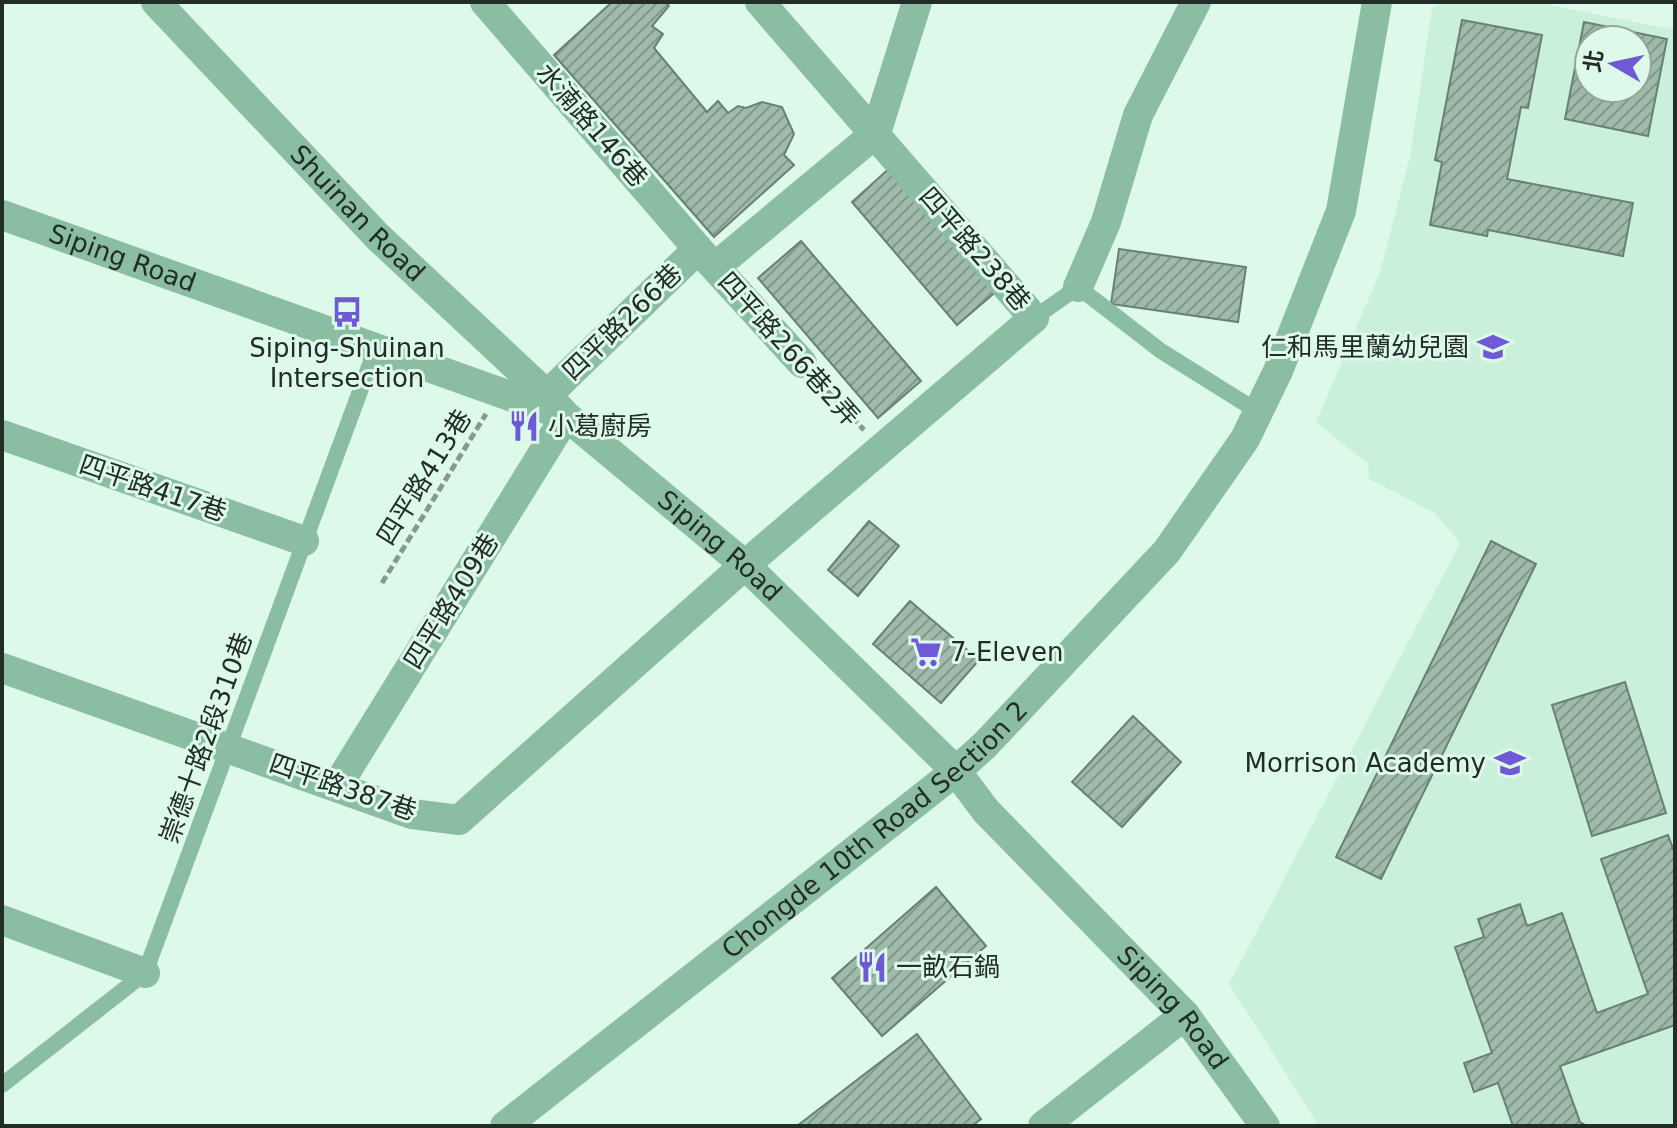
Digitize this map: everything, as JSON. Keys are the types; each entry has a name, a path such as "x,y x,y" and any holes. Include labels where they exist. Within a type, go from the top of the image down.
{"street":[{"name":"水湳路146巷","path":"485,2 706,258"},
{"name":"四平路238巷","path":"745,565 1034,318 760,2"},
{"path":"876,133 917,2"},
{"path":"1078,287 1106,222 1138,115 1196,2"},
{"name":"Chongde 10th Road Section 2","path":"505,1126 956,771 985,745 1167,551 1245,439 1278,371 1341,211 1377,2"},
{"name":"Shuinan Road","path":"176,9 378,237 556,406"},
{"name":"四平路266巷","path":"556,406 706,258 876,133"},
{"name":"Siping Road","path":"2,215 499,392 556,406 745,565 956,771 986,811 1185,1015 1265,1126"},
{"name":"四平路266巷2弄","path":"706,258 802,363"},
{"name":"四平路409巷","path":"337,786 556,406"},
{"name":"四平路417巷","path":"2,435 304,541"},
{"name":"四平路387巷","path":"2,668 412,814 459,820 745,565"},
{"path":"2,920 145,973"},
{"path":"1043,1126 1185,1015"}],"lane":[{"path":"1034,318 1078,287 1161,351 1257,411"},
{"name":"崇德十路2段310巷","path":"145,973 376,348"},
{"path":"2,1085 145,973"}],"path":[{"name":"四平路266巷2弄","path":"802,363 881,449"},
{"name":"四平路413巷","path":"382,583 499,392"}],"shaded area":[{"name":"Morrison Academy","path":"1444,2 1535,2 1645,24 1573,24 1573,104 1653,104 1653,26 1675,30 1675,1126 1319,1126 1229,984 1460,543 1435,513 1369,479 1368,464 1316,422 1380,272 1410,157 1432,8"}],"building":[{"path":"612,2 666,2 669,6 652,26 663,34 654,48 707,112 718,101 728,113 738,106 746,108 762,102 782,107 794,134 784,155 794,165 714,237 554,55"},
{"path":"1462,20 1542,35 1528,108 1521,107 1507,179 1633,203 1623,256 1488,230 1487,236 1430,225 1442,162 1435,160"},
{"path":"1653,36 1667,39 1648,136 1565,119 1573,78 1573,104 1653,104"},
{"path":"892,166 998,290 957,325 852,202"},
{"path":"801,241 921,381 878,418 758,278"},
{"path":"1119,249 1246,267 1238,322 1111,304"},
{"path":"869,521 899,546 858,596 828,570"},
{"path":"1491,541 1536,564 1381,879 1336,857"},
{"name":"7-Eleven","path":"910,601 979,660 941,703 873,644"},
{"path":"1625,682 1666,813 1592,836 1552,705"},
{"path":"1133,716 1181,762 1122,827 1072,782"},
{"path":"1668,835 1675,854 1675,1025 1560,1066 1580,1122 1587,1126 1513,1126 1498,1083 1474,1092 1464,1063 1492,1053 1455,947 1484,937 1478,919 1520,904 1527,926 1562,913 1597,1013 1648,994 1601,859"},
{"path":"936,887 986,946 882,1036 832,978"},
{"path":"917,1034 981,1119 972,1126 797,1126"}],"place":[{"name":"Siping-Shuinan Intersection","path":"347,312"},
{"name":"仁和馬里蘭幼兒園","path":"1493,347"},
{"name":"小葛廚房","path":"524,426"},
{"name":"7-Eleven","path":"926,652"},
{"name":"Morrison Academy","path":"1510,763"},
{"name":"一畝石鍋","path":"872,967"}]}
